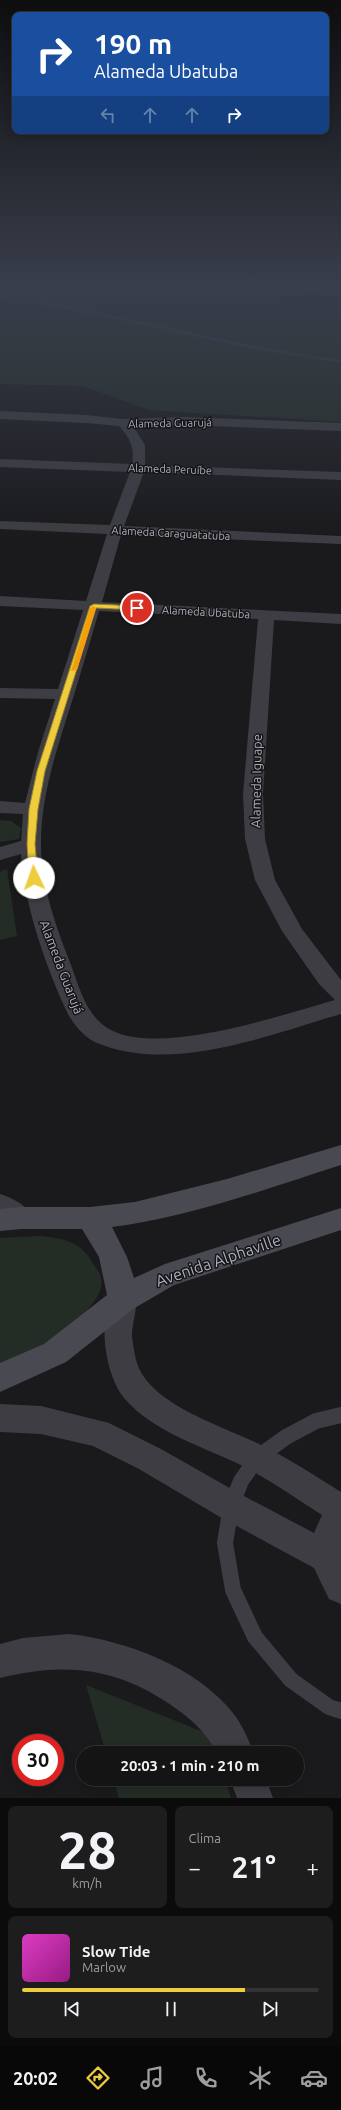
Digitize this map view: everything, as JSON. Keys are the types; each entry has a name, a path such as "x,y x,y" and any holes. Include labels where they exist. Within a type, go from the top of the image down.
{"main road":[{"path":"7,1214 90,1218 135,1213 183,1202 341,1155"},
{"path":"90,1218 110,1246 118,1270 123,1300"},
{"name":"Avenida Alphaville","path":"0,1378 55,1353 123,1300 165,1276 341,1219"}],"street":[{"name":"Alameda Guarujá","path":"0,415 86,419 123,423 183,421 341,427"},
{"name":"Alameda Guarujá","path":"123,423 139,444 140,454 137,468 115,530 94,606 41,771 34,809 31,844 34,878 45,928 83,1020 102,1036 126,1045 160,1046 197,1044 341,1006"},
{"name":"Alameda Peruíbe","path":"0,463 341,476"},
{"name":"Alameda Caraguatatuba","path":"0,525 341,540"},
{"name":"Alameda Ubatuba","path":"0,601 341,619"},
{"name":"Alameda Iguape","path":"266,615 253,794 255,838 265,880 294,931 327,979 341,994"},
{"path":"0,693 66,694"},
{"path":"0,807 34,809"},
{"path":"0,854 31,844"},
{"path":"123,1300 118,1336 123,1366 134,1388 151,1404 177,1420 257,1458 341,1509"},
{"path":"0,1418 41,1420 98,1433 150,1459 231,1506 327,1557"},
{"path":"341,1516 334,1524 328,1540 327,1557 332,1574 341,1587"},
{"path":"0,1661 19,1655 73,1651 126,1661 160,1678 197,1701 222,1727 232,1746"},
{"path":"251,1786 256,1798"}],"lane":[{"path":"341,1415 316,1421 286,1437 257,1458 241,1481 231,1506 225,1543 233,1590 255,1637 291,1680 329,1707 341,1711"}],"shaded area":[{"path":"0,372 341,372 341,422 149,410 83,386 0,384"},
{"path":"0,820 11,821 21,828 19,839 0,842"},
{"path":"7,869 17,936 0,940 0,872"},
{"path":"41,1236 65,1240 78,1246 84,1251 100,1275 101,1289 95,1300 86,1311 61,1333 26,1355 0,1365 0,1238"},
{"path":"86,1685 211,1735 215,1746 104,1746"},
{"path":"116,1786 227,1786 231,1798 119,1798"}],"slow traffic":[{"path":"73,670 93,608"}],"route":[{"path":"34,878 31,844 34,809 41,771 94,606 137,608"}]}
